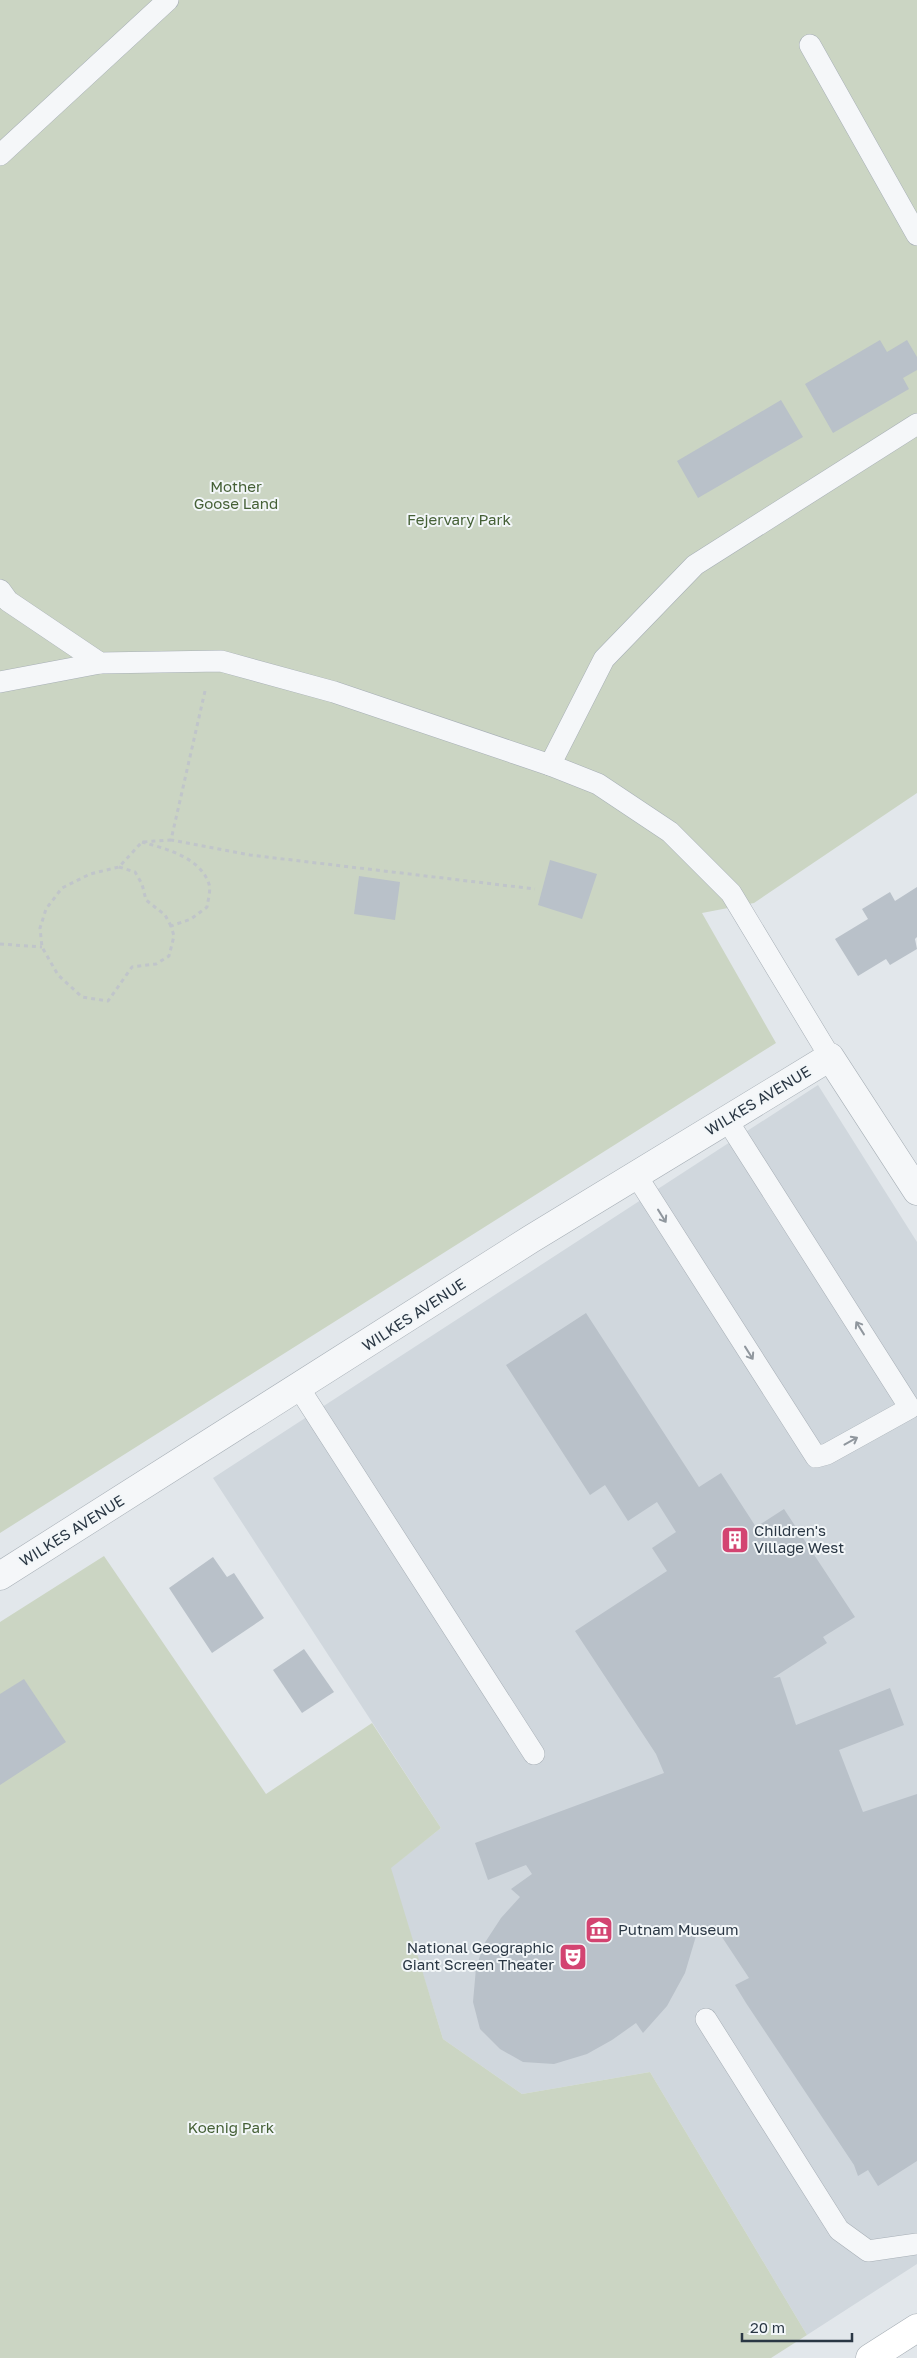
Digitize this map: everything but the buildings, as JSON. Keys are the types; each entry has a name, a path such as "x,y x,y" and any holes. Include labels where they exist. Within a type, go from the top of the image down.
{"main road":[{"path":"870,2358 917,2328"}],"street":[{"name":"WILKES AVENUE","path":"0,1576 300,1388 531,1239 830,1057"},
{"path":"830,1057 917,1191"}],"lane":[{"path":"0,155 168,0"},
{"path":"810,45 917,235"},
{"path":"550,765 604,659 695,565 917,424"},
{"path":"0,590 8,601 100,663"},
{"path":"0,682 100,663 221,661 334,692 550,765 598,784 670,832 731,893 830,1057"},
{"path":"636,1175 816,1457 828,1454 910,1408 726,1120"},
{"path":"300,1388 534,1754"},
{"path":"706,2019 839,2230 868,2251 917,2244"}],"path":[{"path":"171,840 212,661"},
{"path":"119,867 142,842 171,840 250,855 535,889"},
{"path":"142,842 180,854 201,870 209,885 207,907 191,919 171,926"},
{"path":"119,867 135,872 142,884 146,900 165,915 171,926 174,936 169,956 156,964 132,967 108,1001 82,997 58,976 42,947 40,928 46,909 62,888 90,874 119,867"},
{"path":"0,944 42,947"}],"shaded area":[{"path":"818,1085 917,1242 917,2264 807,2335 650,2072 522,2094 443,2039 390,1868 441,1828 213,1478"}],"green space":[{"name":"Fejervary Park","path":"0,0 917,0 917,793 754,903 702,913 776,1043 0,1533"},
{"name":"Koenig Park","path":"104,1556 266,1794 372,1723 441,1828 391,1868 443,2039 522,2094 650,2072 807,2335 771,2358 0,2358 0,1622"}],"place":[{"name":"Children's Village West","path":"735,1540"},
{"name":"Putnam Museum","path":"599,1930"},
{"name":"National Geographic Giant Screen Theater","path":"573,1957"}],"park label":[{"name":"Mother Goose Land","path":"236,496"}]}
